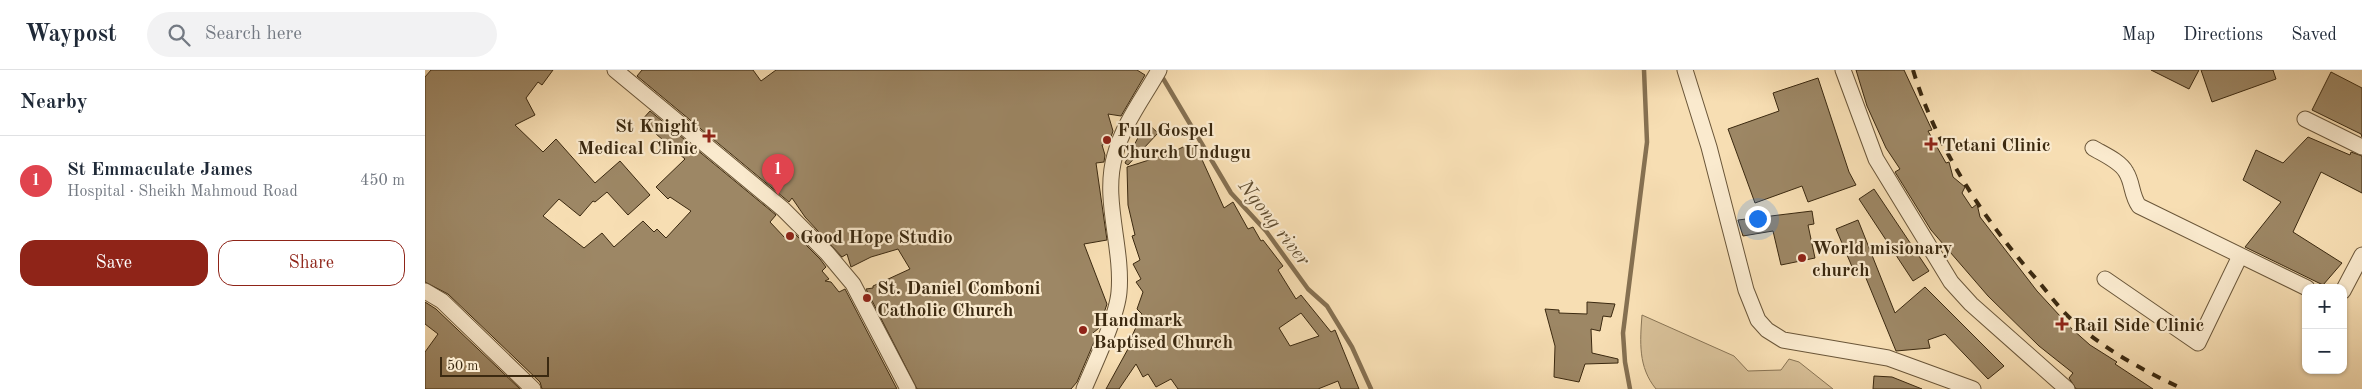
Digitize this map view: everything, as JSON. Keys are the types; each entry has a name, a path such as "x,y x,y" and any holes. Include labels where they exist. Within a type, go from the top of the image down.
{"street":[{"path":"615,70 748,180 827,253 853,284 909,389"},
{"path":"1685,70 1709,147 1746,290 1758,320 1767,330 1783,340 1888,358 1973,389"},
{"path":"1843,70 1876,159 1951,282 1971,304 2067,389"},
{"path":"1084,389 1114,314 1119,292 1111,182 1114,155 1124,129 1157,73"},
{"path":"2305,119 2362,147"},
{"path":"2093,148 2126,170 2134,199 2139,206 2302,286"},
{"path":"2105,279 2197,344 2240,256"},
{"path":"2347,285 2360,264"},
{"path":"425,291 442,301 533,389"}],"shaded area":[{"path":"1642,315 1734,356 1748,371 1781,370 1789,359 1799,362 1833,389 1656,389 1646,372 1641,354"}],"building":[{"path":"431,70 553,70 542,85 538,82 526,98 535,115 515,125 543,152 556,139 595,183 620,161 650,195 628,215 607,192 595,202 593,201 580,216 559,199 543,216 584,248 602,233 614,247 643,221 654,232 657,229 666,238 691,211 670,197 668,199 656,187 685,159 641,121 650,111 776,215 770,222 785,238 792,231 820,259 826,267 822,271 829,279 825,281 831,282 839,292 845,289 897,389 542,389 540,382 448,294 425,282 425,77"},
{"path":"642,70 753,70 761,81 776,70 1137,70 1145,75 1121,116 1108,114 1113,131 1109,143 1102,145 1105,155 1104,162 1096,163 1107,240 1084,244 1107,304 1099,328 1093,333 1097,335 1077,382 1071,389 917,389 866,289 873,288 873,286 910,269 898,249 871,257 851,267 847,254 842,257 805,217 792,198 789,202 637,76"},
{"path":"1856,70 1904,70 1932,130 1928,131 1946,163 1949,162 1953,177 1965,187 1962,193 1972,208 1977,204 1980,217 2037,291 2072,329 2090,345 2117,362 2115,364 2153,389 2076,389 2069,378 2073,373 2039,346 1988,296 1931,230 1895,172 1900,169 1886,148 1867,106"},
{"path":"2151,70 2199,70 2189,89"},
{"path":"2201,70 2273,70 2276,79 2212,102"},
{"path":"2331,72 2362,88 2362,137 2361,134 2312,110"},
{"path":"1818,78 1849,172 1856,185 1808,202 1802,186 1755,203 1728,129 1779,111 1773,93"},
{"path":"1146,122 1158,133 1128,165 1125,163"},
{"path":"2308,137 2350,155 2351,152 2362,156 2362,193 2321,172 2293,232 2342,263 2324,284 2245,247 2281,202 2243,180 2256,150 2283,163"},
{"path":"1191,143 1197,154 1199,153 1224,208 1233,202 1248,229 1253,227 1261,241 1263,240 1283,266 1278,270 1296,299 1301,295 1331,332 1335,330 1359,389 1341,389 1338,381 1318,389 1178,389 1171,379 1156,387 1148,374 1143,377 1136,364 1119,389 1106,389 1134,338 1132,336 1142,314 1137,309 1143,292 1136,282 1141,279 1133,264 1140,260 1132,236 1135,235 1128,205 1127,167 1171,153","holes":["1301,313 1319,336 1290,346 1279,328"]},
{"path":"1874,189 1929,271 1913,281 1859,199"},
{"path":"1812,211 1814,224 1808,225 1815,258 1781,265 1773,231 1743,236 1738,220"},
{"path":"1858,220 1895,313 1925,287 2004,366 1988,379 1945,334 1928,340 1930,348 1896,351 1861,266 1853,269 1836,229"},
{"path":"425,302 436,309 520,389 425,389 425,352 438,334 425,324"},
{"path":"1587,302 1615,304 1611,317 1603,316 1600,331 1591,329 1592,353 1618,359 1618,363 1585,364 1579,382 1554,377 1555,346 1545,309 1559,310 1559,313 1587,314"},
{"path":"1874,376 1892,377 1922,389 1873,389"}],"waterway":[{"path":"1630,389 1625,362 1623,333 1647,142 1644,70"},
{"name":"Ngong river","path":"1161,75 1231,193 1266,231 1308,289 1327,306 1352,347 1371,389"}],"railway":[{"path":"1913,70 1935,128 1964,182 1999,233 2058,306 2083,330 2110,350 2183,389"}],"place":[{"name":"St Knight Medical Clinic","path":"709,136"},
{"name":"Full Gospel Church Undugu","path":"1107,140"},
{"name":"Tetani Clinic","path":"1931,144"},
{"name":"St Emmaculate James","path":"778,195"},
{"name":"Good Hope Studio","path":"790,236"},
{"name":"World misionary church","path":"1802,258"},
{"name":"St. Daniel Comboni Catholic Church","path":"867,298"},
{"name":"Rail Side Clinic","path":"2062,324"},
{"name":"Handmark Baptised Church","path":"1083,330"}]}
